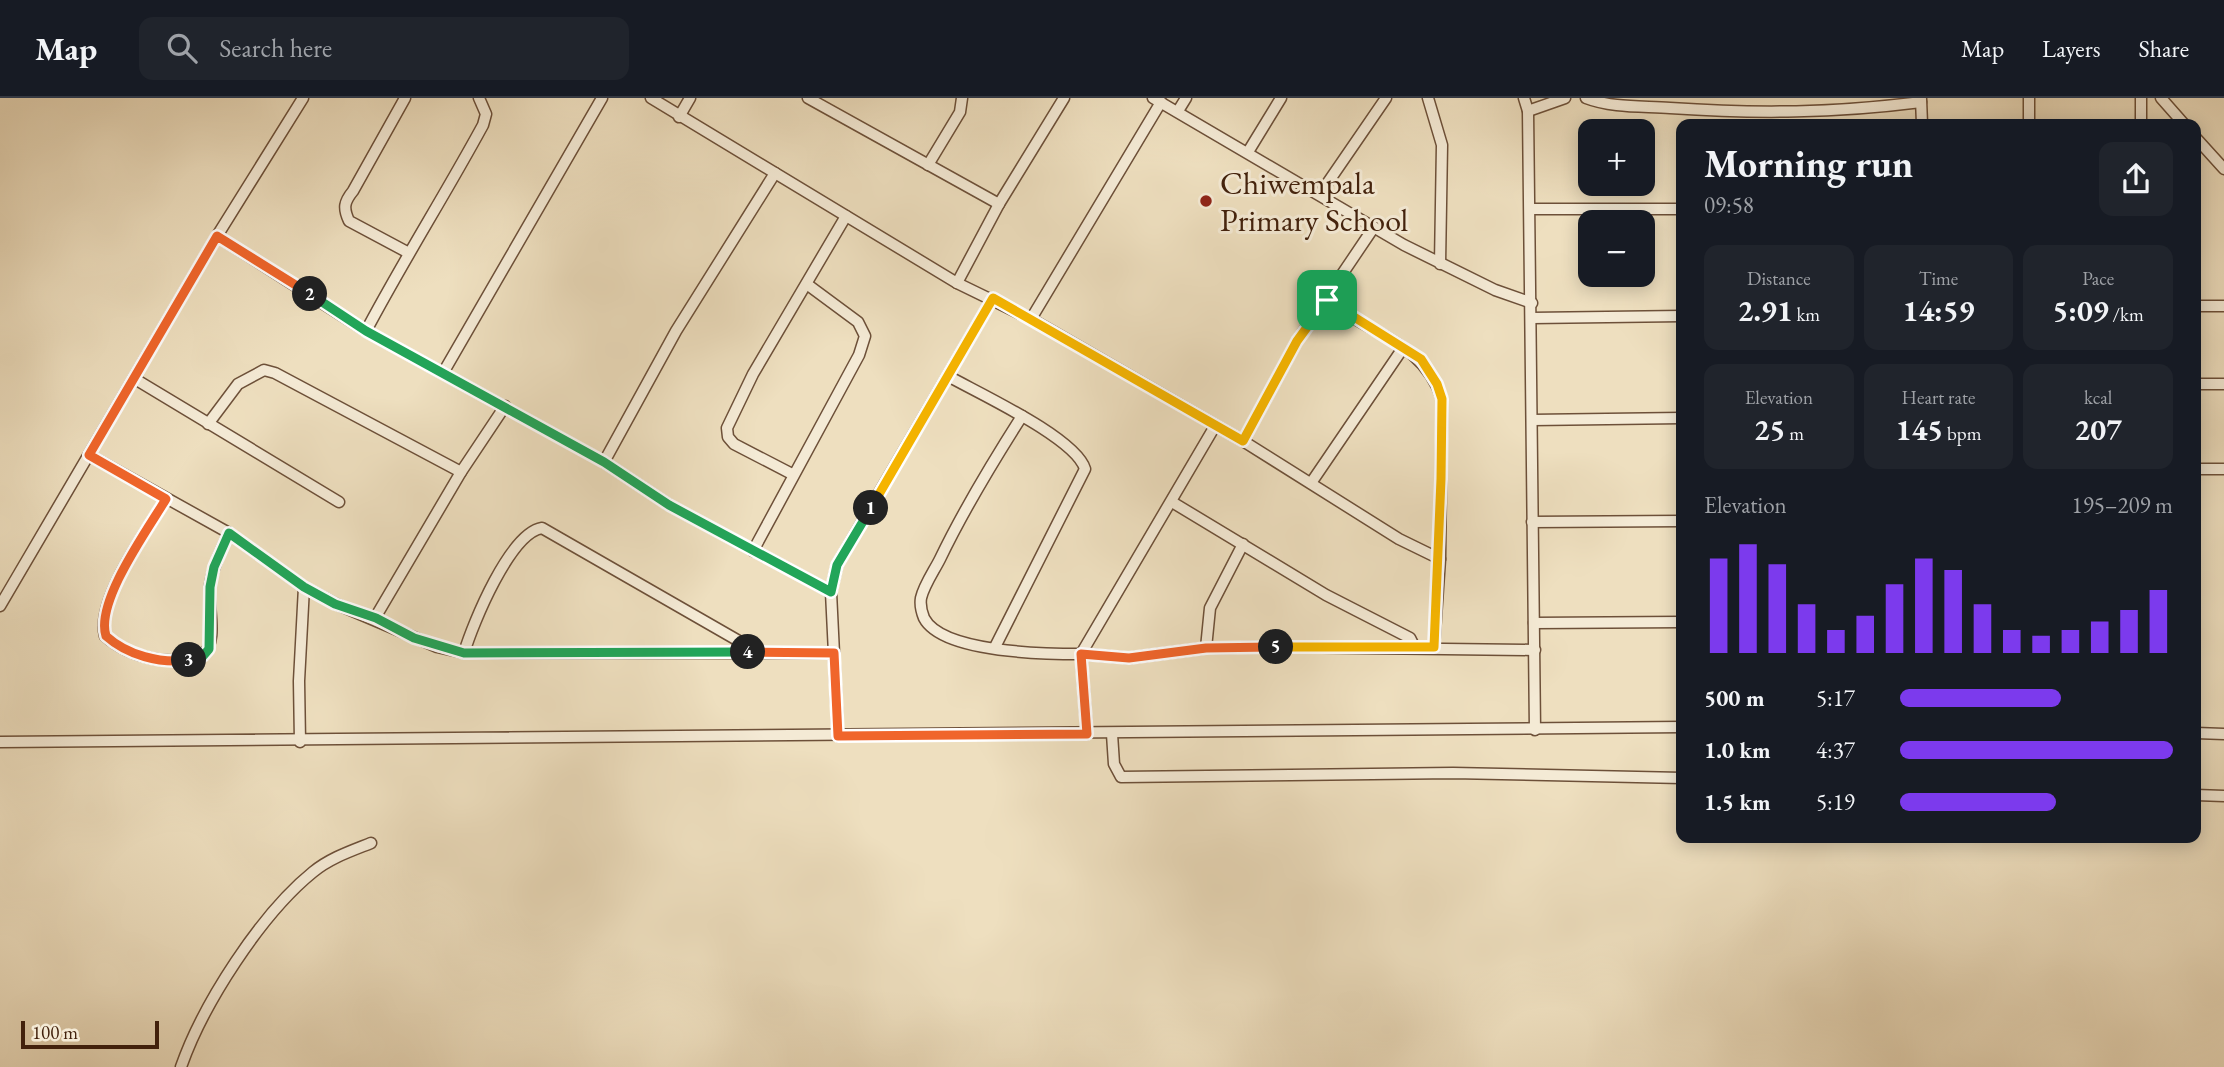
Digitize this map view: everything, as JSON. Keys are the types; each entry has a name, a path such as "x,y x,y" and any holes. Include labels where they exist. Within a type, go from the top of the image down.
{"street":[{"path":"0,606 217,236 303,98"},
{"path":"405,98 345,201 345,207 349,221 407,252"},
{"path":"366,331 407,252 450,186 483,125 486,114 479,98"},
{"path":"443,373 602,98"},
{"path":"651,98 957,283 993,298 1031,319 1243,441 1399,539 1440,559"},
{"path":"679,117 690,98"},
{"path":"808,98 999,204"},
{"path":"928,165 960,112 962,98"},
{"path":"957,283 999,204 1064,98"},
{"path":"1178,111 1186,98"},
{"path":"1248,152 1281,98"},
{"path":"1320,194 1386,98"},
{"path":"1428,98 1442,145 1440,264"},
{"path":"1524,98 1528,111 1531,209 1535,730"},
{"path":"1528,111 1564,98"},
{"path":"1586,98 1627,105 1773,114 1851,111 1921,100 1922,119"},
{"path":"2029,98 2029,119"},
{"path":"2141,98 2141,119"},
{"path":"2161,98 2180,119"},
{"path":"1031,319 1157,100 1440,264 1532,303"},
{"path":"2201,144 2224,169"},
{"path":"604,462 676,331 775,173"},
{"path":"1531,209 1676,209"},
{"path":"792,474 734,444 727,437 727,428 753,374 808,285 846,216"},
{"path":"1243,441 1297,341 1374,227"},
{"path":"217,236 366,331 604,462 669,505 831,592"},
{"path":"753,551 792,474 859,355 865,336 858,322 808,285"},
{"path":"838,736 831,592 837,565 993,298"},
{"path":"1327,300 1428,367 1442,399 1440,559 1434,647"},
{"path":"2201,306 2224,306"},
{"path":"1532,318 1676,316"},
{"path":"1311,484 1403,348"},
{"path":"208,424 238,384 264,370 461,472"},
{"path":"948,376 1022,416 1078,453 1085,469 995,647"},
{"path":"135,379 339,502"},
{"path":"2201,384 2224,384"},
{"path":"376,618 461,472 505,407"},
{"path":"1022,416 982,479 921,597 925,621 939,632 964,643 1044,654 1129,658 1206,648 1434,647 1535,650"},
{"path":"1532,420 1676,418"},
{"path":"1087,734 1081,654 1215,426"},
{"path":"89,455 229,533 304,587 335,604 376,618 414,638 464,653 834,653"},
{"path":"2201,470 2224,469"},
{"path":"166,499 113,591 104,614 106,636 115,644 159,660 186,661 203,656 211,640 210,587 214,567 229,533"},
{"path":"1172,502 1325,595 1410,638 1415,648"},
{"path":"1532,522 1676,521"},
{"path":"464,653 480,610 523,537 542,528 758,652"},
{"path":"1206,648 1210,608 1243,544"},
{"path":"300,742 299,681 304,587"},
{"path":"1534,623 1676,622"},
{"path":"0,742 300,742 1676,727"},
{"path":"2201,733 2224,734"},
{"path":"1112,734 1114,764 1121,777 1453,774 1676,778"},
{"path":"2201,795 2224,796"},
{"path":"181,1067 212,1003 243,952 287,895 315,870 339,856 371,843"}],"place":[{"name":"Chiwempala Primary School","path":"1206,201"}],"route":[{"path":"217,236 366,331 604,462 669,505 831,592 837,565 993,298 1243,441 1297,341 1327,300 1340,311 1421,359 1437,384 1442,399 1440,559 1434,647 1206,648 1129,658 1081,654 1087,734 838,736 834,653 464,653 437,647 376,618 335,604 304,587 266,557 229,533 214,567 209,605 211,640 209,649 203,656 186,661 159,660 115,644 106,636 103,628 104,614 113,591 166,499 89,455 217,236"}]}
